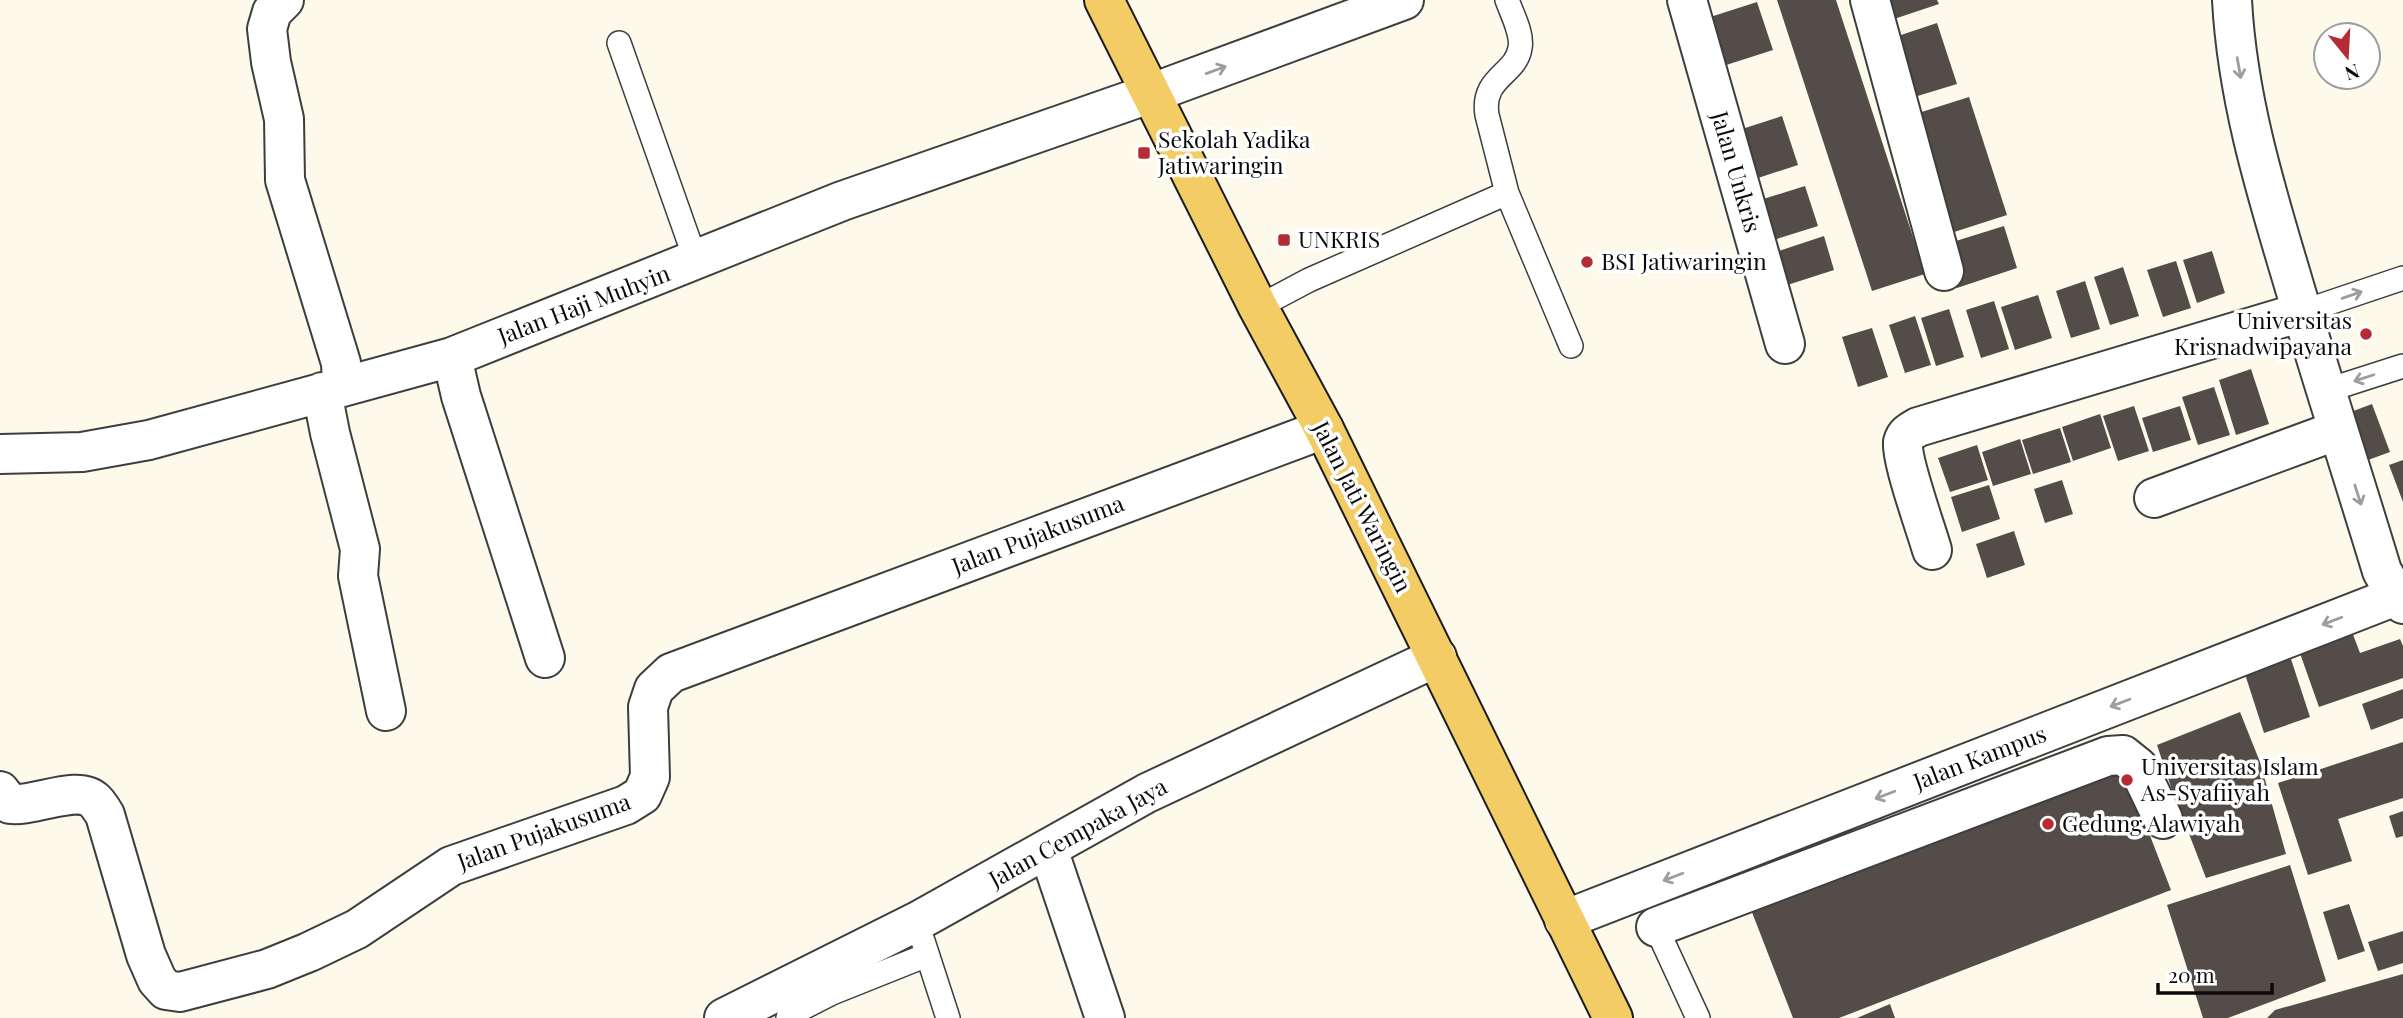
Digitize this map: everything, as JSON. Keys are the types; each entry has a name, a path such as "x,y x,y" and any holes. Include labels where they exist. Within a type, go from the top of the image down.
{"main road":[{"name":"Jalan Jati Waringin","path":"1104,0 1258,307 1324,429 1613,1018"}],"street":[{"path":"284,0 272,12 267,29 271,62 285,119 285,180 341,363 332,390 330,433 360,549 358,576 386,711"},
{"name":"Jalan Haji Muhyin","path":"0,454 82,452 149,440 452,357 842,201 1152,93 1404,0"},
{"name":"Jalan Unkris","path":"1687,0 1785,344"},
{"path":"1870,0 1944,271"},
{"path":"2232,0 2234,37 2250,131 2325,391 2396,583"},
{"path":"1932,550 1905,457 1903,441 1908,433 1918,427 2302,312"},
{"path":"452,357 461,396 545,659"},
{"name":"Jalan Pujakusuma","path":"0,791 10,804 24,805 78,792 94,799 105,815 146,955 157,980 166,990 180,992 267,969 357,929 451,866 626,805 642,795 650,777 648,707 654,689 671,673 1324,429"},
{"path":"2154,498 2314,436 2338,430"},
{"name":"Jalan Kampus","path":"1564,920 2396,583"},
{"name":"Jalan Cempaka Jaya","path":"724,1018 922,938 1048,849 1147,793 1437,657"},
{"path":"1656,927 2108,756 2123,755 2138,768 2163,820"},
{"path":"1048,849 1105,1018"}],"lane":[{"path":"1507,0 1520,38 1520,48 1516,58 1488,92 1485,104 1507,194 1571,346"},
{"path":"619,43 696,261"},
{"path":"1258,307 1309,280 1507,194"},
{"path":"2302,312 2403,278"},
{"path":"2325,391 2403,366"},
{"path":"1656,927 1698,1018"},
{"path":"788,1018 922,938 948,1018"}],"building":[{"path":"1777,0 1836,0 1925,274 1872,291"},
{"path":"1881,0 1937,0 1939,4 1888,21"},
{"path":"1757,2 1773,50 1720,67 1704,19"},
{"path":"1937,23 1957,84 1911,98 1892,38"},
{"path":"1969,97 2007,215 1951,233 1912,115"},
{"path":"1782,116 1798,165 1755,179 1739,130"},
{"path":"1805,186 1818,226 1770,241 1757,201"},
{"path":"2004,226 2017,268 1957,288 1943,245"},
{"path":"1824,236 1834,270 1775,289 1764,256"},
{"path":"2212,251 2225,293 2197,303 2183,260"},
{"path":"2176,261 2191,308 2163,317 2147,270"},
{"path":"2123,267 2139,316 2110,325 2094,277"},
{"path":"2085,281 2100,329 2071,338 2056,291"},
{"path":"2038,295 2052,338 2015,350 2001,307"},
{"path":"1994,301 2009,349 1981,358 1966,310"},
{"path":"1949,309 1964,357 1936,366 1921,318"},
{"path":"1915,316 1931,365 1905,373 1889,325"},
{"path":"1872,328 1888,377 1858,387 1842,337"},
{"path":"2251,369 2269,424 2236,435 2219,380"},
{"path":"2214,387 2230,435 2198,445 2182,397"},
{"path":"2372,404 2390,452 2357,464 2340,416"},
{"path":"2134,406 2149,451 2118,461 2103,416"},
{"path":"2180,406 2191,440 2153,452 2142,418"},
{"path":"2100,414 2111,448 2073,461 2062,427"},
{"path":"2060,428 2071,462 2033,474 2022,440"},
{"path":"2020,439 2031,474 1993,486 1982,452"},
{"path":"1977,445 1988,480 1950,492 1938,458"},
{"path":"2403,460 2403,502 2389,465"},
{"path":"2062,480 2073,514 2045,523 2034,489"},
{"path":"1989,485 2000,519 1962,532 1951,497"},
{"path":"2014,531 2025,565 1987,578 1976,544"},
{"path":"2349,624 2360,653 2400,639 2403,646 2403,678 2319,707 2296,642"},
{"path":"2290,656 2310,717 2264,733 2244,671"},
{"path":"2403,689 2403,718 2371,730 2362,704"},
{"path":"2240,712 2260,762 2286,854 2206,878 2157,745"},
{"path":"2403,742 2403,798 2338,819 2352,861 2308,875 2278,783"},
{"name":"Gedung Alawiyah","path":"2120,758 2171,890 1839,1018 1793,1018 1748,902"},
{"path":"2403,811 2403,836 2396,838 2389,816"},
{"path":"2290,865 2326,981 2228,1018 2203,1018 2167,905"},
{"path":"2349,904 2365,951 2338,960 2323,912"},
{"path":"2403,931 2403,963 2378,971 2368,942"},
{"path":"2403,974 2403,1018 2267,1018 2275,1010"},
{"path":"1890,1004 1895,1018 1857,1018"}],"place":[{"name":"Sekolah Yadika Jatiwaringin","path":"1144,153"},
{"name":"UNKRIS","path":"1284,240"},
{"name":"BSI Jatiwaringin","path":"1587,262"},
{"name":"Universitas Krisnadwipayana","path":"2366,334"},
{"name":"Universitas Islam As-Syafiiyah","path":"2127,780"},
{"name":"Gedung Alawiyah","path":"2048,824"}]}
